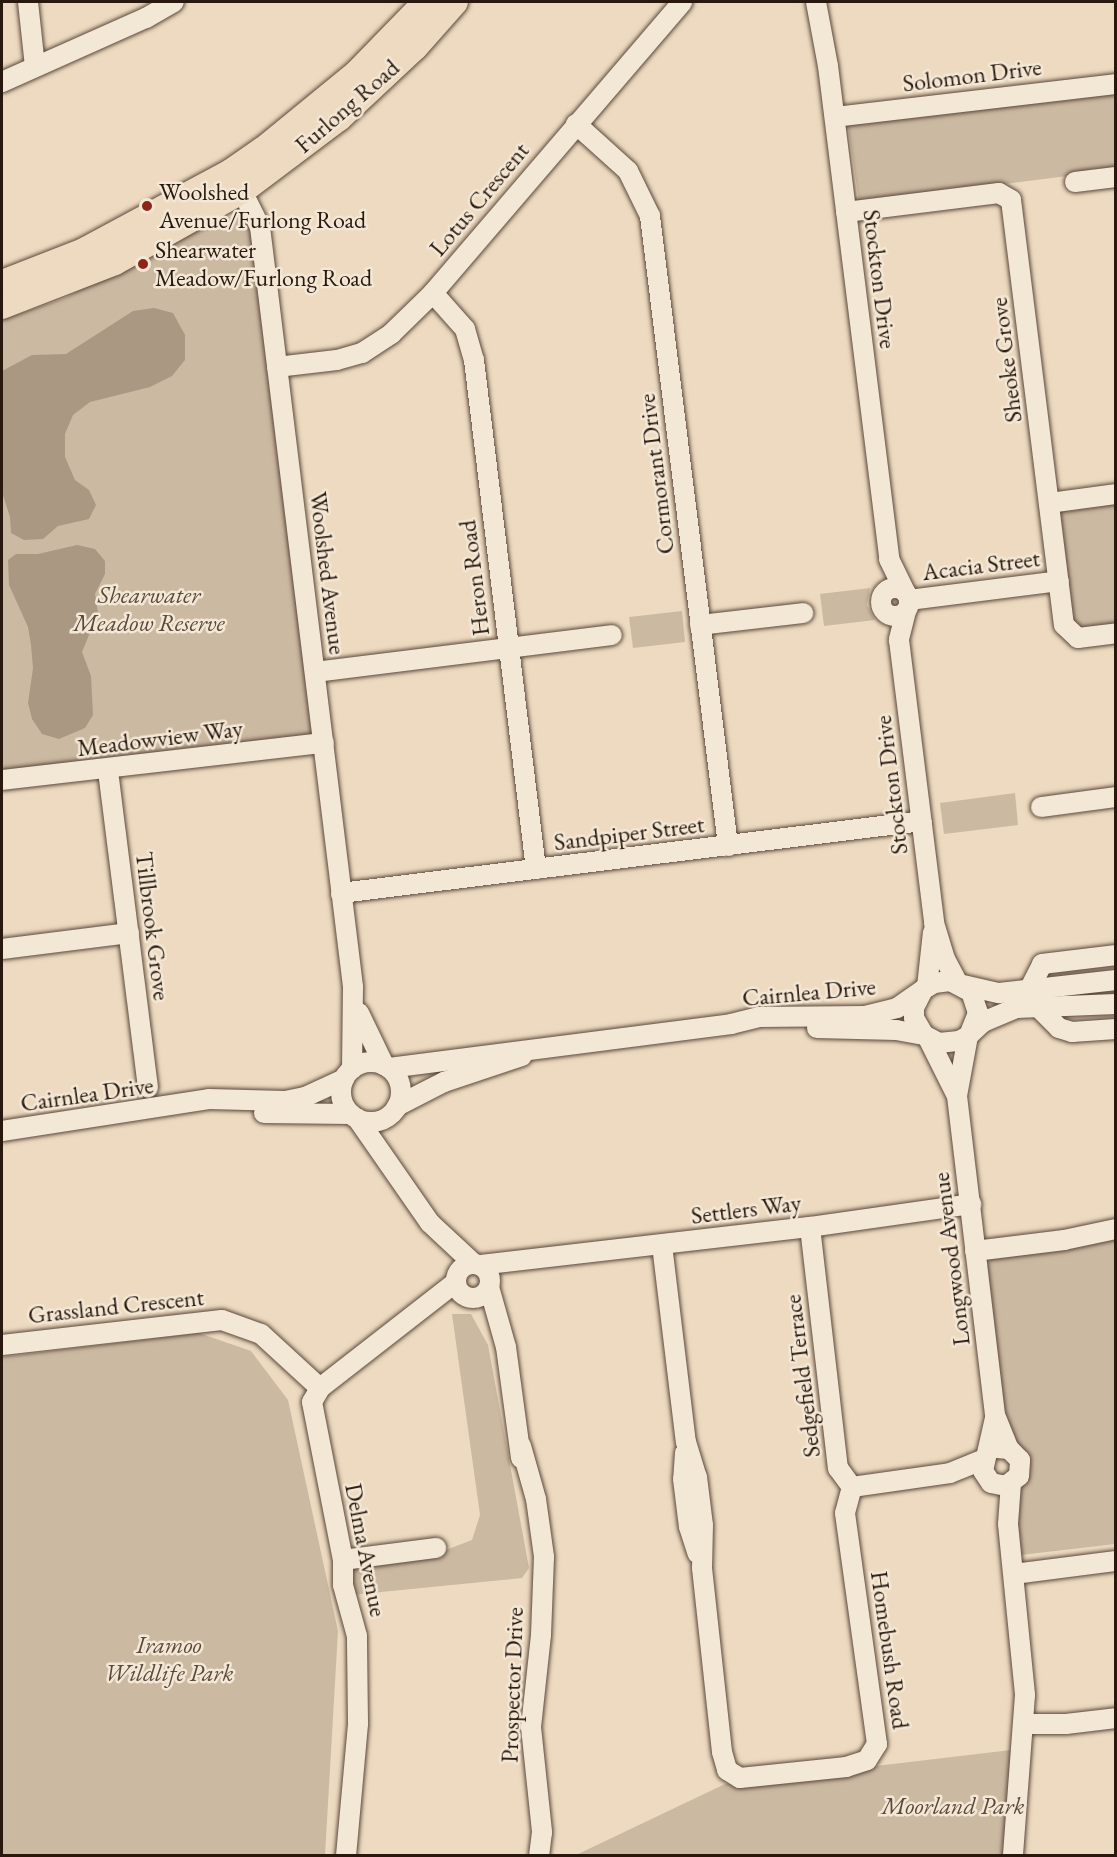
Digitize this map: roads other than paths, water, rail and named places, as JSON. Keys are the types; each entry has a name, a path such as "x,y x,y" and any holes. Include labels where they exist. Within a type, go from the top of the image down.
{"main road":[{"name":"Furlong Road","path":"2,283 84,251 237,181 263,150 357,73 426,2"},
{"name":"Furlong Road","path":"2,306 115,262 237,181 339,118 415,47 455,2"}],"street":[{"path":"27,2 35,66"},
{"path":"2,82 174,2"},
{"name":"Lotus Crescent","path":"277,367 337,360 362,353 391,334 433,293 682,2"},
{"name":"Stockton Drive","path":"814,3 835,117 889,559 902,604 899,640 934,923 945,959 961,984"},
{"name":"Solomon Drive","path":"835,117 1116,84"},
{"name":"Cormorant Drive","path":"576,124 628,171 650,216 728,846"},
{"path":"1075,182 1116,177"},
{"name":"Woolshed Avenue","path":"237,181 260,227 353,987 362,1023 387,1066"},
{"name":"Sheoke Grove","path":"846,212 999,193 1011,200 1064,625 1071,634 1078,638 1116,633"},
{"name":"Heron Road","path":"433,293 465,329 474,360 536,869"},
{"path":"1049,502 1116,494"},
{"name":"Stockton Drive","path":"883,593 889,559"},
{"name":"Acacia Street","path":"883,593 891,588 902,604 1059,581"},
{"path":"700,626 803,614"},
{"path":"315,672 612,635"},
{"name":"Meadowview Way","path":"2,780 108,771 324,743"},
{"name":"Tillbrook Grove","path":"108,771 148,1087"},
{"path":"1041,807 1116,797"},
{"name":"Sandpiper Street","path":"341,893 922,821"},
{"name":"Stockton Drive","path":"925,989 934,923"},
{"path":"2,949 129,933"},
{"path":"1034,998 1042,964 1116,955"},
{"path":"1116,980 1034,998 997,1015 949,1044 927,1037 918,1028 914,1008 925,989 942,981 992,993 1034,998 1116,1004"},
{"path":"961,984 976,1002 978,1013 969,1034"},
{"name":"Woolshed Avenue","path":"348,1074 353,987"},
{"name":"Cairnlea Drive","path":"387,1066 731,1024 759,1017 865,1016 897,1008 925,989"},
{"path":"1034,998 1066,1030 1116,1029"},
{"name":"Cairnlea Drive","path":"731,1024 896,1029 927,1037"},
{"name":"Longwood Avenue","path":"969,1034 957,1096 995,1415 996,1467 1008,1524 1025,1674 1024,1724 1013,1856"},
{"name":"Longwood Avenue","path":"927,1037 957,1096"},
{"name":"Cairnlea Drive","path":"395,1109 444,1082 492,1069 538,1048"},
{"path":"320,1388 424,1308 473,1281 342,1097 348,1074 367,1062 387,1066 399,1081 390,1134 398,1174"},
{"name":"Cairnlea Drive","path":"2,1131 230,1097 285,1101 305,1097 348,1074"},
{"name":"Cairnlea Drive","path":"181,1106 262,1113 354,1116"},
{"path":"354,1116 376,1121 395,1109"},
{"name":"Settlers Way","path":"473,1281 528,1261 810,1227 971,1204"},
{"name":"Sedgefield Terrace","path":"810,1227 838,1468 852,1487"},
{"path":"975,1251 1116,1229"},
{"name":"Homebush Road","path":"662,1245 686,1442 683,1479 688,1517 702,1568 727,1770 740,1778 846,1767 867,1760 877,1744 845,1513 852,1487"},
{"name":"Prospector Drive","path":"473,1281 501,1328 521,1446 523,1500 531,1557 541,1588 541,1635 531,1727 542,1832 539,1856"},
{"name":"Grassland Crescent","path":"2,1345 222,1320 261,1334 320,1388"},
{"name":"Delma Avenue","path":"320,1388 311,1407 343,1560 343,1585 357,1636 360,1679 346,1856"},
{"path":"852,1487 996,1467"},
{"path":"343,1560 436,1548"},
{"path":"1014,1574 1116,1561"},
{"path":"1024,1724 1066,1724 1116,1718"},
{"name":"Longwood Avenue","path":"1015,1832 1021,1856"}],"place":[{"name":"Woolshed Avenue/Furlong Road","path":"147,206"},
{"name":"Shearwater Meadow/Furlong Road","path":"143,264"}],"park label":[{"name":"Shearwater Meadow Reserve","path":"149,609"},
{"name":"Iramoo Wildlife Park","path":"169,1659"},
{"name":"Moorland Park","path":"953,1806"}]}
